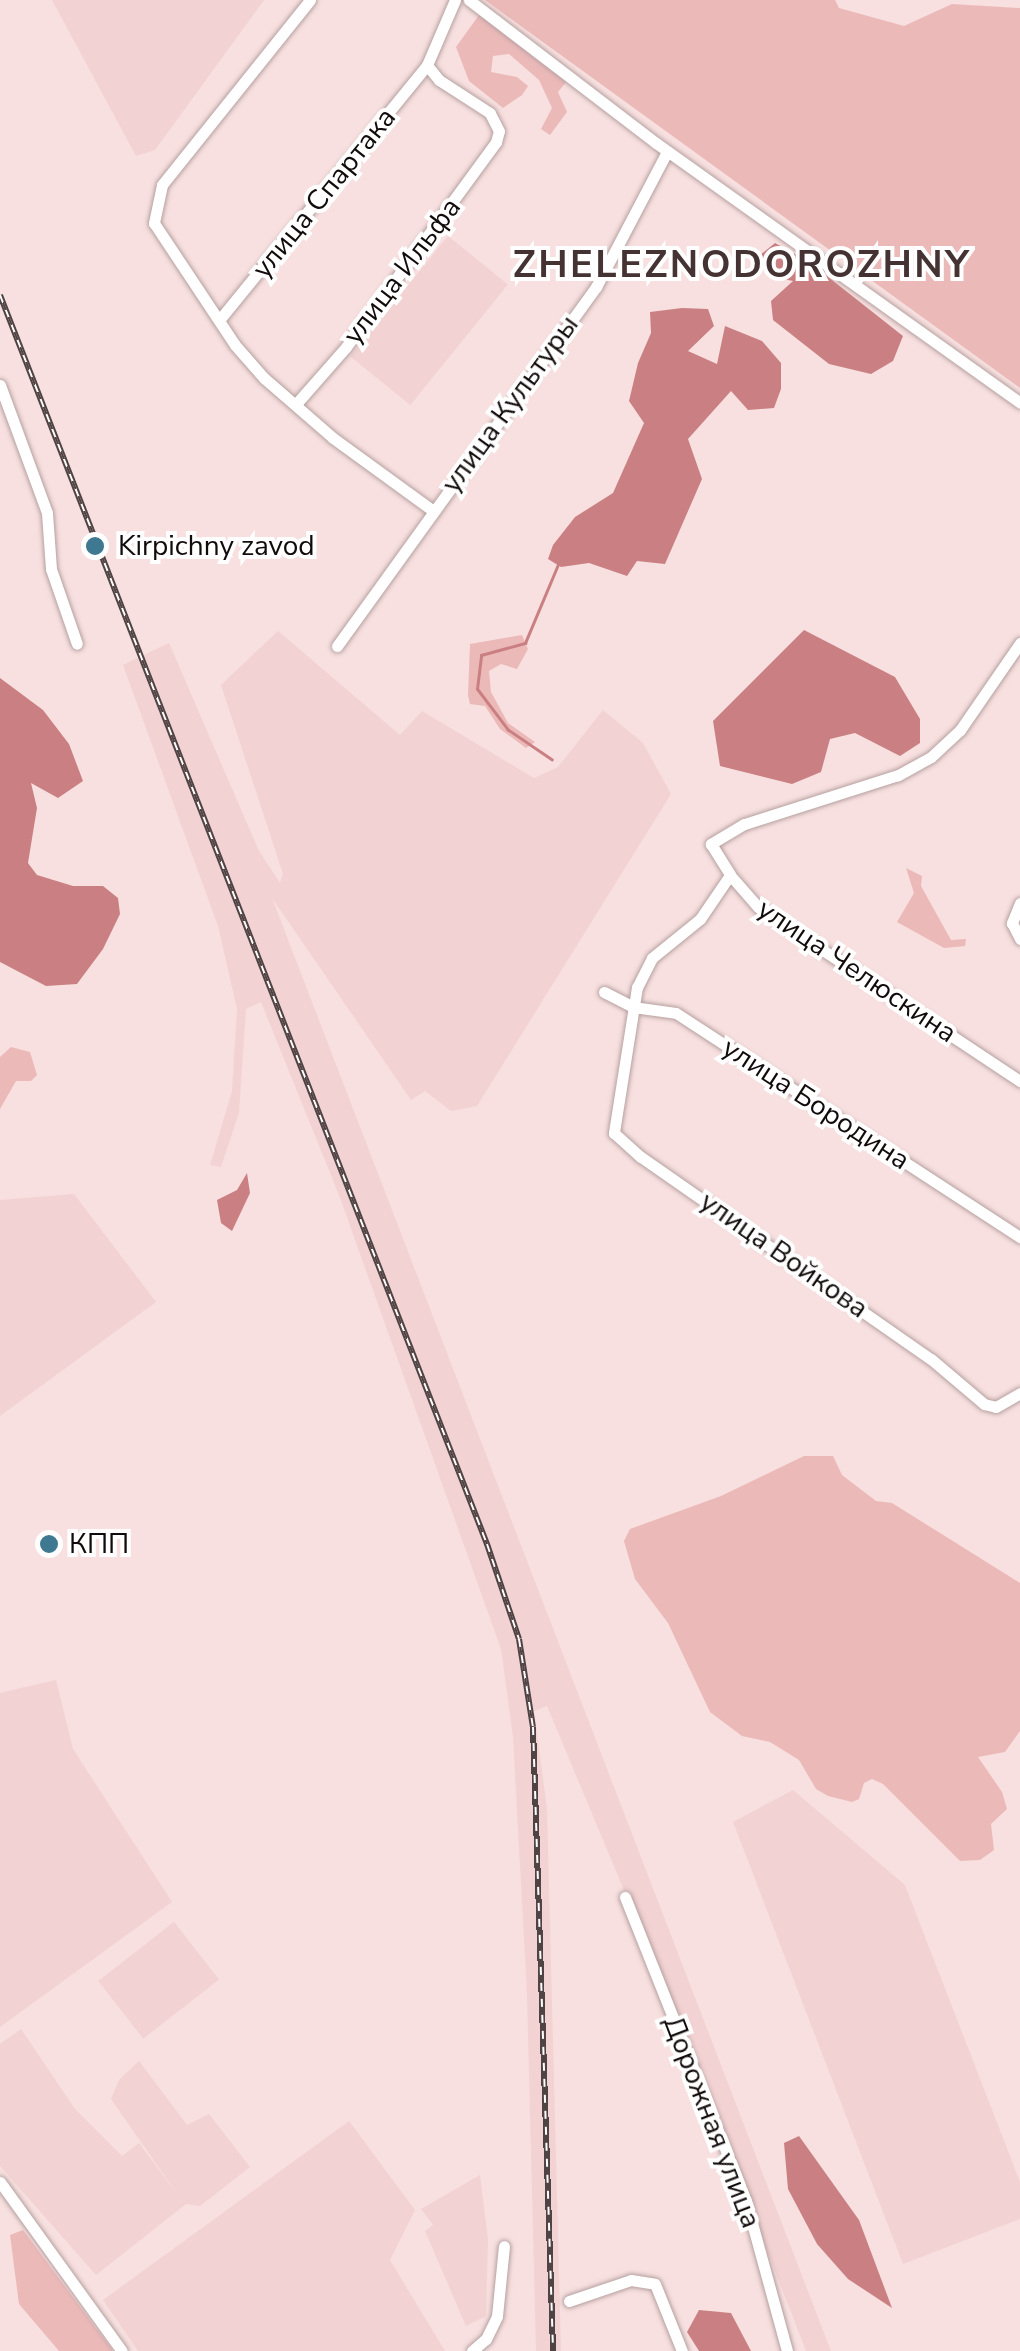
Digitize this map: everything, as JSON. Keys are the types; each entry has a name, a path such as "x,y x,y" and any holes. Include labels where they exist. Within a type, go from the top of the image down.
{"street":[{"path":"310,0 162,184 154,204 154,222 234,345 333,438 432,510"},
{"name":"улица Спартака","path":"220,320 427,64 455,0"},
{"path":"469,0 668,152 1020,402"},
{"name":"улица Ильфа","path":"296,404 346,348 492,150 500,132 490,113 439,80 427,64"},
{"name":"улица Культуры","path":"337,646 596,287 668,152"},
{"path":"0,385 48,513 52,569 77,644"},
{"name":"улица Челюскина","path":"1020,644 982,701 931,757 898,774 744,824 711,844 730,876 773,919 1020,1081"},
{"path":"633,1007 652,958 700,920 730,876"},
{"path":"1017,938 1012,923 1020,903"},
{"name":"улица Бородина","path":"604,992 633,1007 676,1013 1020,1237"},
{"name":"улица Войкова","path":"633,1007 614,1133 640,1157 805,1268 996,1408 1020,1393"},
{"name":"Дорожная улица","path":"625,1897 746,2201 786,2351"},
{"path":"0,2182 122,2351"},
{"path":"472,2351 486,2340 498,2316 504,2246"},
{"path":"570,2301 631,2280 655,2284 682,2351"}],"shaded area":[{"path":"52,0 264,0 155,150 136,156"},
{"path":"485,0 835,0 839,8 904,26 952,4 1020,8 1020,388"},
{"path":"479,15 566,82 558,92 567,112 550,135 541,129 552,108 539,80 509,54 493,56 491,72 517,77 528,86 503,108 469,81 456,47"},
{"path":"448,236 508,284 410,405 350,356"},
{"path":"775,243 808,261 903,336 893,361 871,374 829,364 773,320 771,301 793,281 768,276 760,255"},
{"path":"708,309 714,326 688,351 717,364 725,326 762,341 781,363 781,389 774,408 748,410 731,391 688,439 702,479 665,564 637,561 627,576 589,563 561,567 548,559 553,545 575,517 613,493 644,423 629,401 638,363 651,333 650,312"},
{"path":"804,630 895,677 920,719 920,743 900,756 855,733 830,739 821,772 792,784 720,766 713,721"},
{"path":"278,631 400,735 422,711 534,778 558,767 603,710 643,743 671,794 477,1106 451,1111 425,1091 411,1100 272,898 831,2351 806,2351 672,2005 547,1706 534,1711 547,1809 561,2351 536,2351 527,1994 513,1737 501,1649 339,1195 261,1002 246,1009 239,1113 221,1167 210,1165 232,1091 237,1009 218,926 123,665 169,643 259,851 280,883 283,874 221,685"},
{"path":"522,635 528,649 517,669 501,664 489,671 491,692 508,723 535,742 526,748 500,729 485,706 470,704 468,695 470,644"},
{"path":"0,678 43,710 69,744 83,781 58,798 31,783 37,808 28,863 37,875 73,886 103,886 118,898 120,914 103,949 77,984 46,986 0,962"},
{"path":"906,868 922,876 921,886 951,940 966,939 965,946 944,948 897,922 914,893"},
{"path":"11,1047 30,1052 37,1075 31,1081 16,1081 0,1109 0,1057"},
{"path":"247,1173 250,1193 232,1231 221,1223 217,1200 237,1190"},
{"path":"74,1194 156,1302 0,1416 0,1200"},
{"path":"804,1456 833,1456 842,1475 876,1501 892,1503 1020,1583 1020,1731 1005,1752 978,1757 1002,1792 1007,1809 991,1824 994,1850 980,1860 960,1861 883,1784 872,1779 864,1783 859,1799 852,1802 828,1796 816,1789 799,1760 770,1742 742,1736 710,1712 668,1623 635,1579 624,1541 630,1529 721,1496"},
{"path":"56,1680 73,1749 172,1902 0,2027 0,1693"},
{"path":"793,1790 905,1885 1020,2182 1020,2219 903,2264 733,1822"},
{"path":"174,1922 219,1980 143,2039 98,1981"},
{"path":"21,2029 75,2109 122,2156 139,2143 178,2195 111,2099 119,2080 139,2061 187,2125 209,2114 250,2167 200,2206 186,2204 96,2275 0,2166 0,2044"},
{"path":"349,2121 415,2210 390,2260 445,2351 138,2351 103,2300"},
{"path":"799,2136 859,2220 892,2308 848,2279 817,2244 788,2189 784,2143"},
{"path":"480,2175 488,2240 486,2316 466,2326 425,2231 433,2225 421,2209"},
{"path":"23,2230 113,2351 59,2351 19,2304 10,2235"},
{"path":"699,2310 731,2313 751,2351 699,2351 687,2332"}],"waterway":[{"path":"552,760 508,730 477,689 481,655 525,643 559,562"}],"railway":[{"path":"0,295 487,1544 519,1639 533,1727 553,2351"}],"place":[{"name":"Kirpichny zavod","path":"95,546"},
{"name":"КПП","path":"49,1544"}],"district":[{"name":"ZHELEZNODOROZHNY","path":"742,265"}]}
